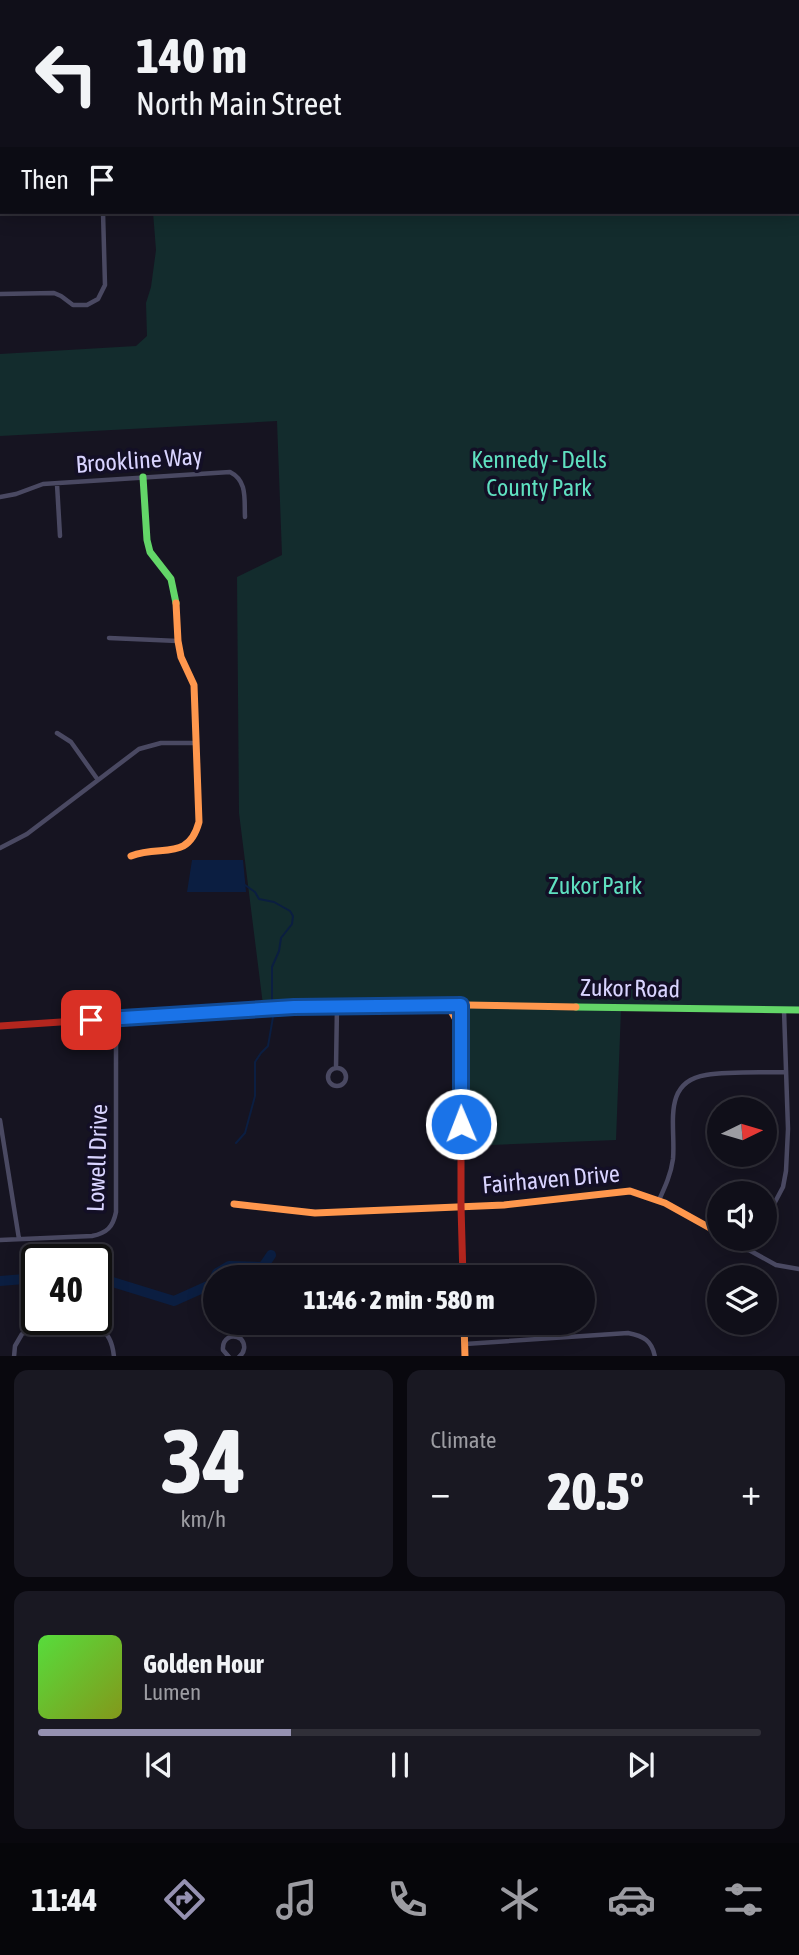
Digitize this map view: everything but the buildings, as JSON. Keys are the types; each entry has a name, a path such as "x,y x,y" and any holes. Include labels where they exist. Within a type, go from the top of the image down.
{"street":[{"path":"0,294 54,293 73,305 87,305 98,299 105,285 103,214"},
{"name":"Brookline Way","path":"0,496 16,494 43,484 230,472 239,477 244,486 245,517"},
{"path":"131,856 146,851 180,849 194,840 199,822 194,685 181,657 175,593 171,579 150,551 147,540 143,477"},
{"path":"57,484 60,536"},
{"path":"109,638 178,641"},
{"path":"57,733 71,742 98,780"},
{"path":"0,848 27,834 139,749 150,745 195,743"},
{"path":"433,1004 451,1011 458,1021 460,1033"},
{"name":"Zukor Road","path":"0,1026 294,1007 433,1004 799,1010"},
{"path":"461,1005 463,1265"},
{"path":"336,1068 337,1006"},
{"path":"777,1198 783,1187 786,1171 788,1129 784,1010"},
{"name":"Lowell Drive","path":"0,1240 92,1236 110,1229 116,1212 116,1019"},
{"path":"336,1068 342,1069 346,1077 343,1085 337,1087 331,1085 327,1076 330,1070 336,1068"},
{"path":"659,1200 672,1169 674,1105 677,1093 684,1083 706,1075 786,1072"},
{"path":"0,1119 19,1239"},
{"name":"Fairhaven Drive","path":"234,1204 315,1213 504,1205 630,1191 659,1200 707,1226"},
{"path":"750,1251 776,1265 799,1269"},
{"path":"14,1356 15,1346 22,1334 37,1328 92,1325 103,1330 113,1342 114,1356"},
{"path":"465,1344 628,1333 643,1336 651,1343 656,1356"},
{"path":"465,1335 465,1356"},
{"path":"229,1356 223,1350 224,1343 234,1336 241,1339 244,1346 243,1353 239,1356"}],"green space":[{"name":"Kennedy - Dells County Park","path":"153,214 799,214 799,1008 474,1004 263,1005 239,813 237,577 282,555 277,421 0,436 0,354 136,346 147,336 146,303 156,250"},
{"path":"467,1008 621,1009 616,1140 465,1146"}],"water":[{"path":"192,860 243,860 246,892 187,892"}],"waterway":[{"path":"245,885 255,892 259,899 274,902 290,911 293,916 292,924 281,938 272,967 272,1000"},
{"path":"236,1143 245,1133 255,1096 255,1062 268,1046 273,1017"},
{"path":"112,1282 174,1301 212,1284 217,1273 229,1266 263,1267 271,1255"},
{"path":"0,1281 21,1279"}],"traffic: fast":[{"path":"143,477 150,552 171,579 176,603"},
{"path":"576,1007 799,1010"}],"traffic: slow":[{"path":"131,856 181,847 194,834 199,822 194,685 181,657 176,603"},
{"path":"289,1007 409,1004 576,1007"},
{"path":"442,1006 451,1011 458,1023"},
{"path":"234,1204 315,1213 504,1205 630,1191 665,1203 707,1226"},
{"path":"464,1335 465,1356"}],"traffic: jam":[{"path":"461,1005 463,1265"},
{"path":"0,1026 289,1007"}],"route":[{"path":"91,1020 294,1007 461,1005 461,1124"}],"park label":[{"name":"Zukor Park","path":"595,885"}]}
